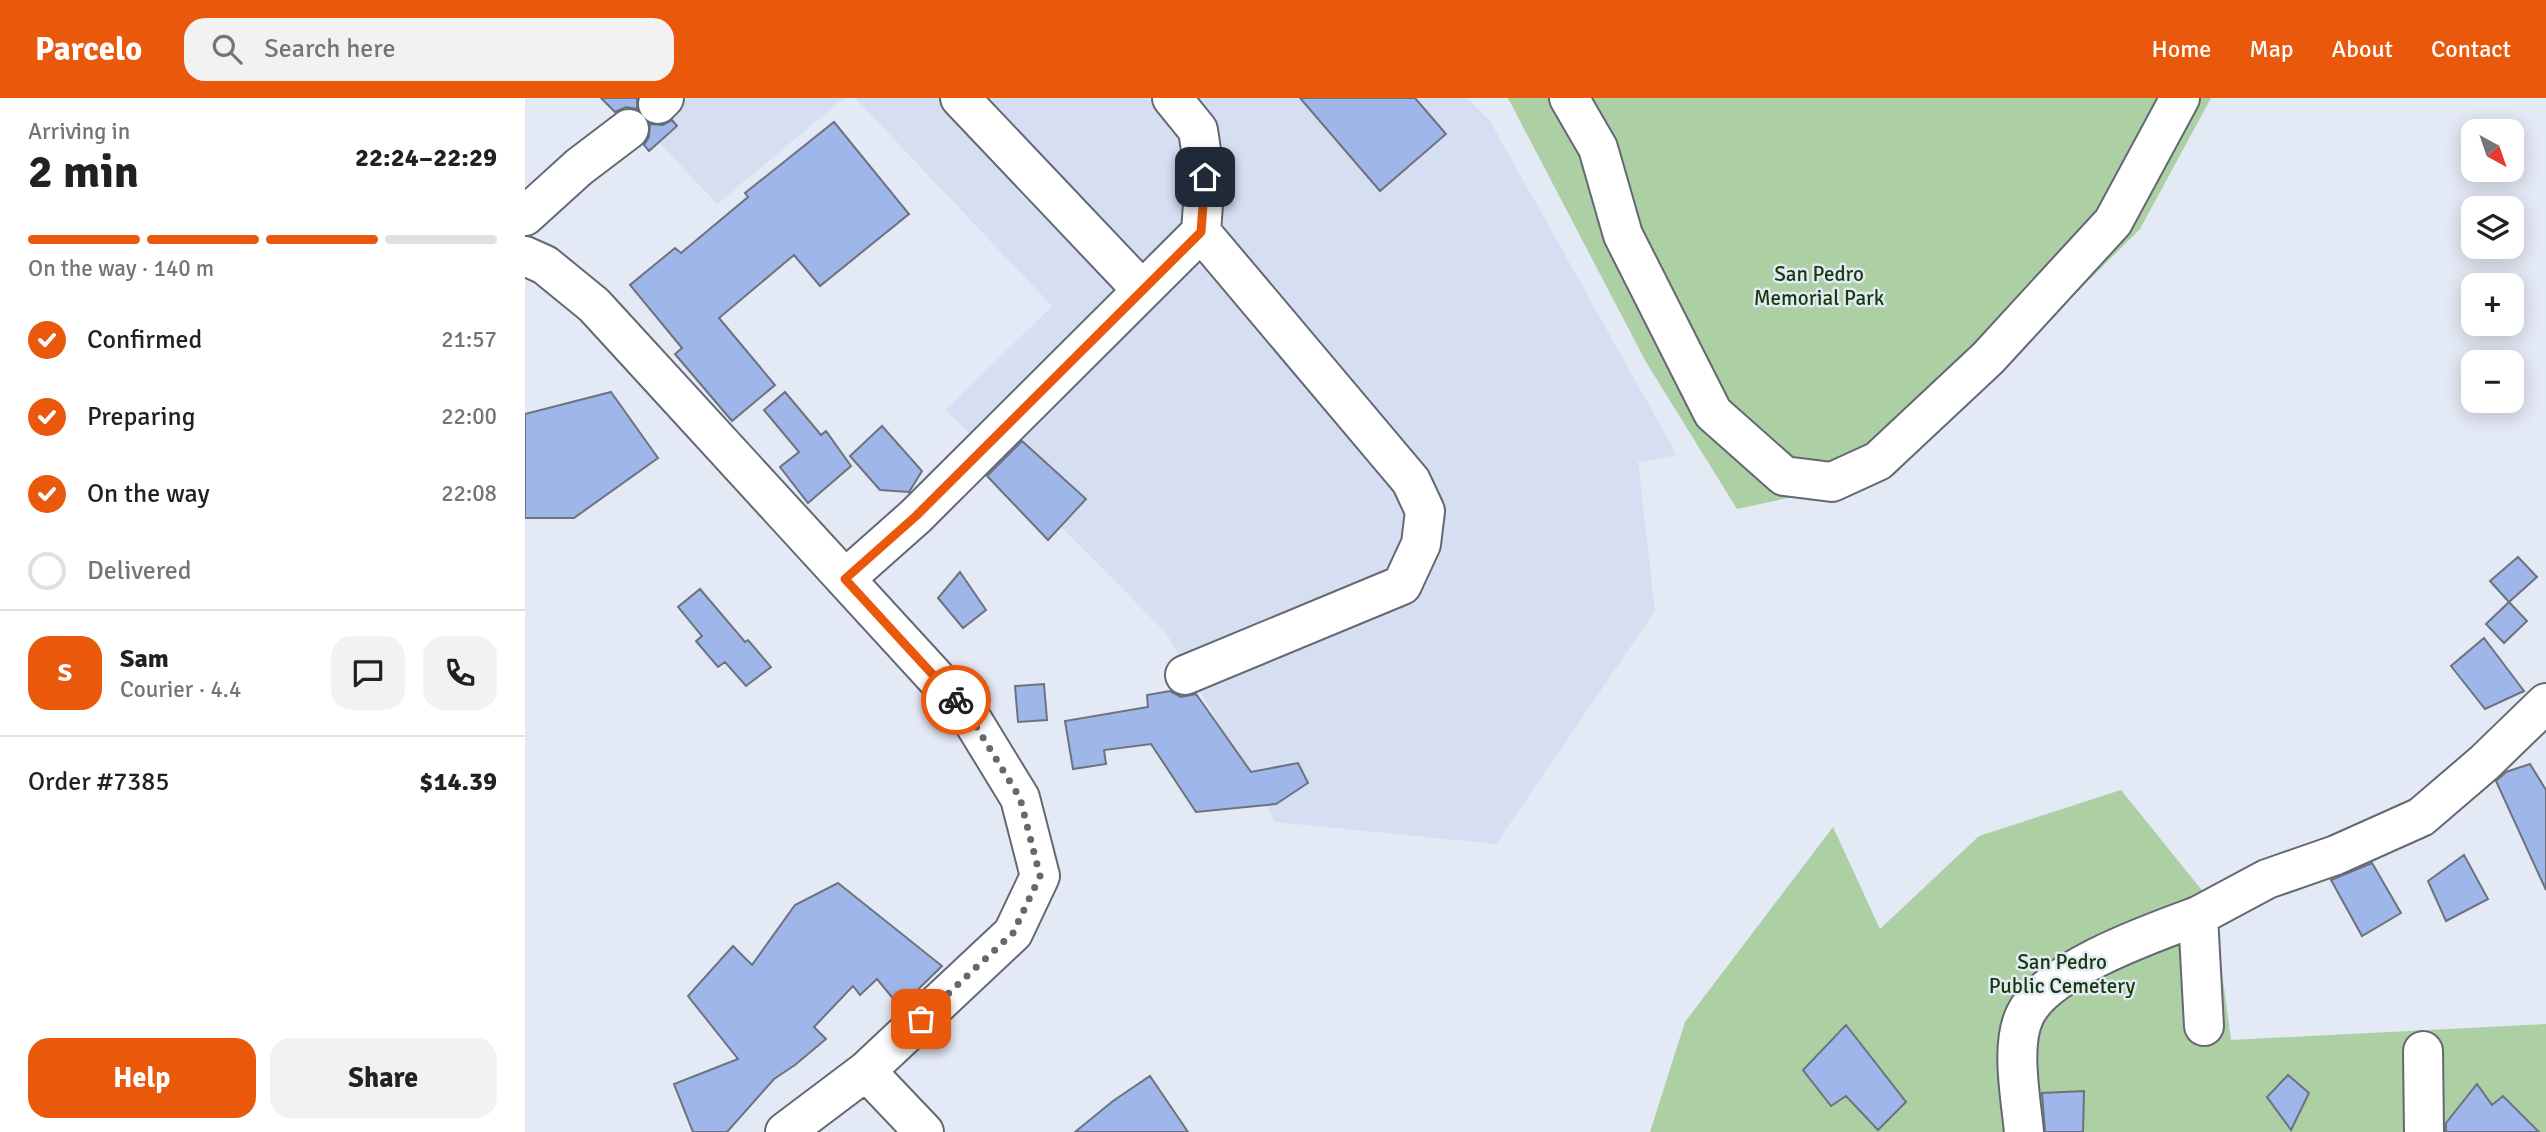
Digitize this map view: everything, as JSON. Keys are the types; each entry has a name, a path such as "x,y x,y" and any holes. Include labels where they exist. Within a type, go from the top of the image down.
{"street":[{"path":"960,98 1142,289"},
{"path":"845,579 916,516 1201,232 1205,177 1198,130 1172,98"},
{"path":"1569,98 1598,148 1623,235 1713,413 1784,476 1832,482 1878,461 1989,358 2113,222 2180,98"},
{"path":"525,216 579,167 650,110"},
{"path":"1185,675 1402,585 1421,544 1425,511 1411,481 1201,232"},
{"path":"525,256 545,265 594,305 968,713 1020,798 1040,876 1013,933 866,1071 785,1132"},
{"path":"2024,1132 2017,1054 2023,1017 2038,995 2069,974 2133,940 2198,916 2267,879 2336,855 2421,817 2484,763 2546,703"},
{"path":"2198,916 2204,1026"},
{"path":"2423,1051 2424,1132"},
{"path":"866,1071 924,1132"}],"shaded area":[{"path":"617,98 844,98 717,204"},
{"path":"855,98 1467,98 1490,121 1677,455 1638,462 1655,611 1496,844 1275,822 1166,633 946,410 1052,306"}],"green space":[{"name":"San Pedro Memorial Park","path":"1508,98 2211,98 2140,229 1894,475 1737,509 1646,362"},
{"name":"San Pedro Public Cemetery","path":"2121,790 2213,904 2231,1040 2546,1024 2546,1132 1650,1132 1685,1022 1833,827 1880,929 1979,836"}],"building":[{"path":"601,98 637,98 637,109 626,107 615,112"},
{"path":"1300,98 1415,98 1446,134 1380,191"},
{"path":"672,120 677,126 649,151 644,145 649,137 650,124 663,125"},
{"path":"834,122 909,214 820,286 794,255 719,318 775,385 732,421 675,354 682,348 630,285 675,248 681,253 748,197 745,193"},
{"path":"611,392 658,458 574,518 525,518 525,414"},
{"path":"785,392 821,435 826,431 851,466 808,503 780,467 799,452 764,410"},
{"path":"882,426 922,471 909,492 880,490 850,456"},
{"path":"1022,441 1086,499 1048,540 987,476"},
{"path":"2518,557 2537,577 2509,602 2490,581"},
{"path":"960,572 986,610 963,628 938,598"},
{"path":"700,589 745,642 748,640 771,667 746,686 725,662 718,667 696,641 702,636 678,607"},
{"path":"2509,602 2527,621 2504,643 2486,624"},
{"path":"2484,638 2524,691 2485,709 2451,666"},
{"path":"1044,684 1047,720 1018,722 1015,686"},
{"path":"1170,691 1181,697 1196,694 1251,772 1298,763 1308,783 1276,804 1196,812 1151,744 1104,750 1106,764 1073,769 1065,721 1148,707 1147,695"},
{"path":"2530,764 2546,790 2546,890 2496,781 2506,772"},
{"path":"2464,855 2488,899 2446,921 2428,881"},
{"path":"2372,863 2401,913 2362,936 2331,880"},
{"path":"838,883 942,966 900,1007 877,979 860,995 853,986 814,1027 826,1039 774,1079 727,1132 693,1132 674,1084 738,1059 688,996 733,946 752,965 795,905"},
{"path":"1846,1025 1906,1102 1878,1130 1846,1096 1831,1106 1803,1070"},
{"path":"2288,1075 2309,1093 2291,1130 2267,1097"},
{"path":"1150,1076 1188,1132 1075,1132 1113,1101"},
{"path":"2477,1084 2492,1105 2503,1096 2539,1132 2446,1132 2446,1123"},
{"path":"2084,1091 2083,1132 2045,1132 2042,1093"}],"way so far":[{"path":"921,1019 1013,933 1040,876 1020,798 968,713 956,700"}],"route":[{"path":"956,700 845,579 916,516 1201,232 1205,177"}]}
